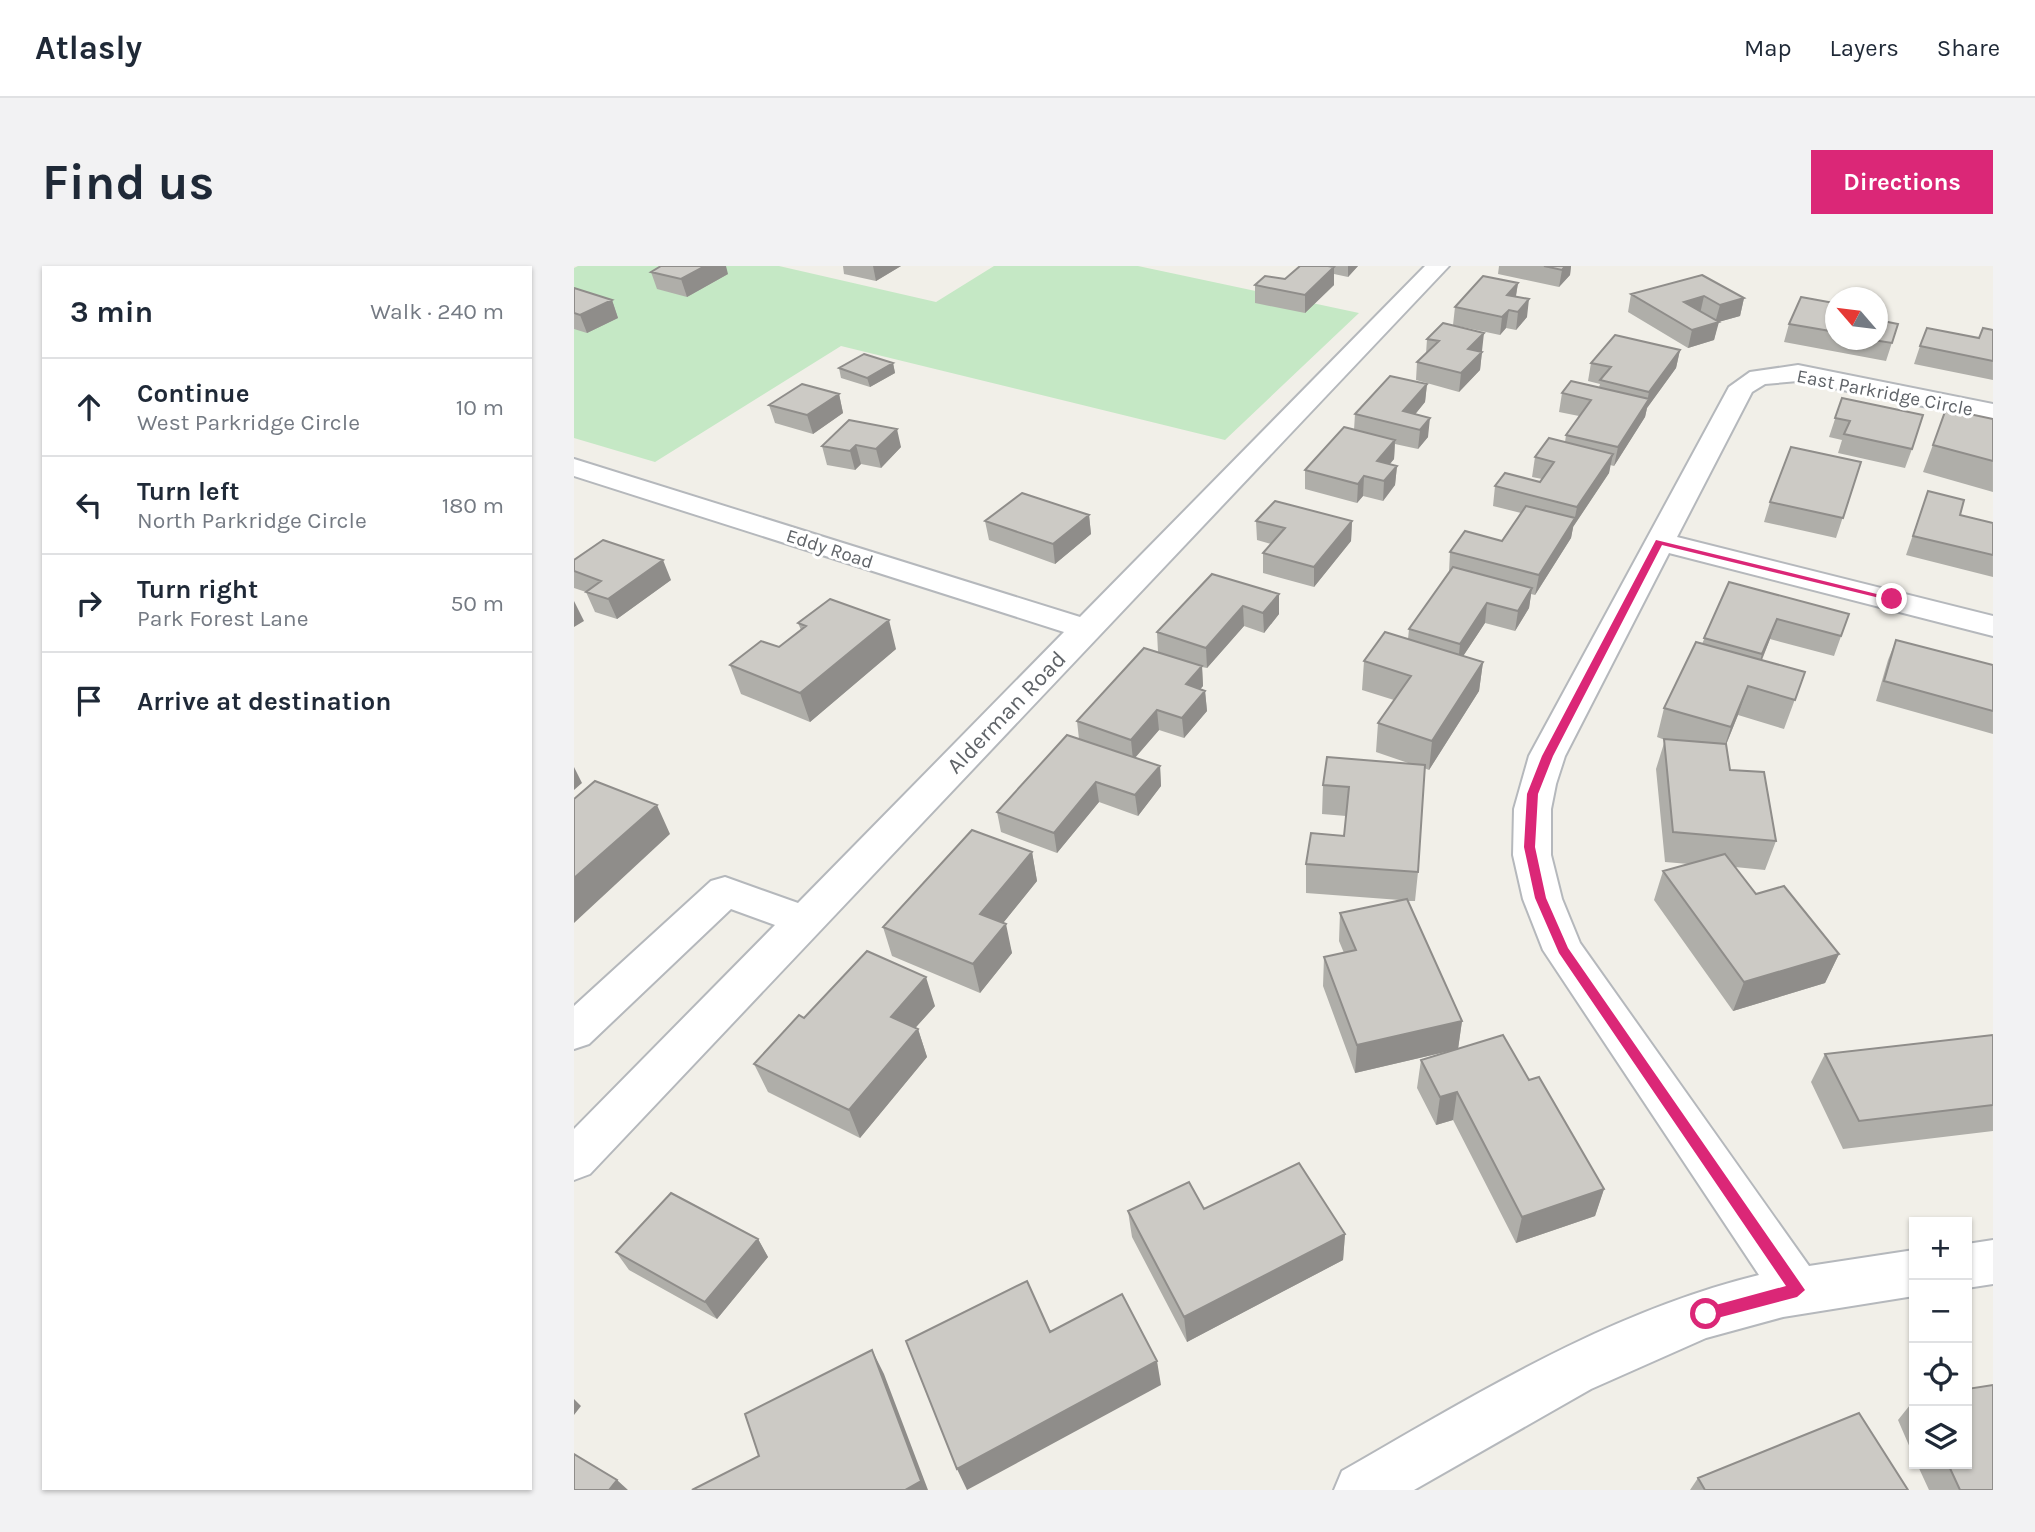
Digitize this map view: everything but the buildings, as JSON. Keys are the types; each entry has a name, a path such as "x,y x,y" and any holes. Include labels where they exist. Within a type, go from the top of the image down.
{"street":[{"name":"Alderman Road","path":"574,1160 1438,266"},
{"name":"East Parkridge Circle","path":"1660,542 1742,387 1759,377 1776,374 1820,376 1993,412"},
{"name":"Eddy Road","path":"574,467 1086,629"},
{"path":"1797,1290 1563,950 1541,898 1529,847 1532,794 1547,756 1660,542 1993,626"},
{"path":"574,1032 725,891 805,921"},
{"path":"1972,1265 1993,1262"},
{"path":"1361,1490 1594,1358 1706,1314 1797,1290 1909,1274"}],"green space":[{"path":"779,266 936,302 994,266 1138,266 1359,313 1225,440 841,346 655,462 574,438 574,268"}],"route":[{"path":"1706,1314 1797,1290 1563,950 1541,898 1529,847 1532,794 1547,756 1660,542 1892,599"}]}
